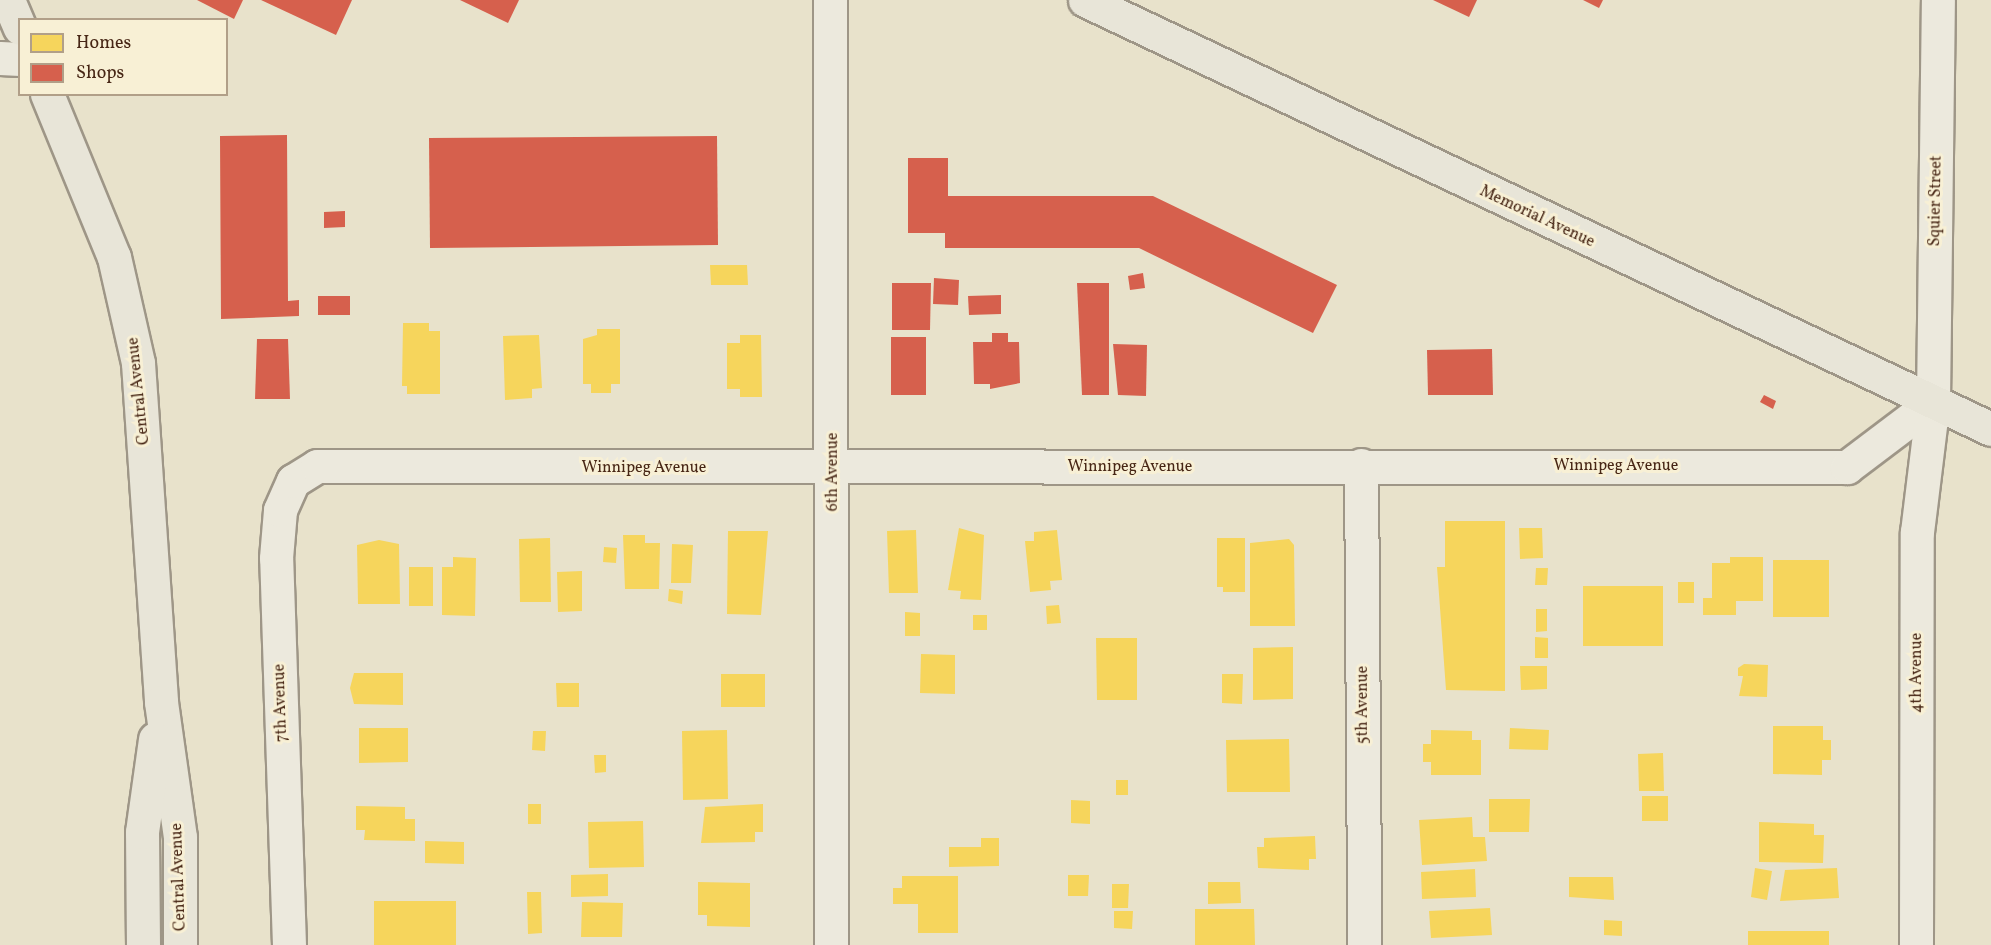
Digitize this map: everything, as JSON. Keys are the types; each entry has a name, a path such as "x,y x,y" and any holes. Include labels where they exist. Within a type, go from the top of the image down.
{"main road":[{"path":"8,0 18,23"},
{"name":"Memorial Avenue","path":"1085,0 1991,429"},
{"name":"Central Avenue","path":"48,96 129,310 138,363 161,702 180,837 180,945"},
{"name":"Central Avenue","path":"143,945 142,832 161,702"}],"street":[{"name":"6th Avenue","path":"830,0 834,469 831,945"},
{"name":"Squier Street","path":"1933,402 1938,0"},
{"path":"0,58 18,59"},
{"name":"Winnipeg Avenue","path":"307,472 317,466 834,469 1361,465 1847,467 1933,402"},
{"name":"4th Avenue","path":"1916,945 1917,532 1933,402"},
{"name":"5th Avenue","path":"1361,465 1364,945"},
{"name":"7th Avenue","path":"289,945 276,558 280,510 293,481 307,472"}],"building: Homes":[{"path":"710,265 747,265 748,285 711,285"},
{"path":"403,323 429,323 429,331 440,331 440,394 407,394 407,386 402,386"},
{"path":"597,329 620,329 620,384 611,384 611,393 591,393 591,384 583,384 583,339 597,335"},
{"path":"539,335 542,388 532,389 532,398 505,400 503,336"},
{"path":"740,335 761,335 762,397 740,397 740,389 727,389 727,343 740,343"},
{"path":"1445,521 1505,521 1505,691 1446,690 1437,567 1445,567"},
{"path":"959,528 984,535 981,600 960,599 961,591 948,590"},
{"path":"1519,528 1542,528 1543,558 1520,559"},
{"path":"916,530 918,593 889,593 887,531"},
{"path":"1057,530 1062,580 1050,581 1051,590 1030,592 1025,541 1034,541 1034,532"},
{"path":"728,531 768,531 761,615 727,614"},
{"path":"623,535 645,535 645,543 660,543 659,589 625,589"},
{"path":"550,538 551,602 520,602 519,539"},
{"path":"1217,538 1245,538 1245,592 1223,592 1223,587 1217,587"},
{"path":"1289,539 1294,545 1295,626 1250,626 1250,543"},
{"path":"379,540 399,544 400,604 358,604 357,545"},
{"path":"672,544 693,545 691,583 671,583"},
{"path":"604,547 617,548 616,563 603,562"},
{"path":"453,557 476,558 475,616 442,615 442,567 453,567"},
{"path":"1730,557 1763,557 1763,601 1736,601 1736,615 1703,615 1703,598 1712,598 1712,563 1730,563"},
{"path":"1773,560 1829,560 1829,617 1773,617"},
{"path":"409,567 433,567 433,606 409,606"},
{"path":"1536,568 1548,568 1547,585 1535,585"},
{"path":"582,571 582,611 558,612 557,572"},
{"path":"1678,582 1694,582 1694,603 1678,603"},
{"path":"1583,586 1663,586 1663,646 1583,646"},
{"path":"669,589 683,591 682,604 668,601"},
{"path":"1059,605 1061,623 1047,624 1046,606"},
{"path":"1536,609 1547,609 1547,631 1536,632"},
{"path":"905,612 920,613 920,636 905,636"},
{"path":"973,615 987,615 987,630 973,630"},
{"path":"1535,637 1548,638 1548,658 1535,658"},
{"path":"1096,638 1137,638 1137,700 1097,700"},
{"path":"1293,647 1293,699 1253,700 1253,648"},
{"path":"921,654 955,655 955,694 920,693"},
{"path":"1744,664 1768,665 1767,697 1739,696 1743,676 1738,676 1738,668"},
{"path":"1520,666 1547,666 1547,689 1521,690"},
{"path":"354,673 403,673 403,705 354,704 350,688"},
{"path":"721,674 765,674 765,707 721,707"},
{"path":"1222,674 1243,674 1242,704 1222,703"},
{"path":"556,683 579,683 579,707 557,707"},
{"path":"1773,726 1823,726 1823,740 1831,740 1831,760 1822,760 1822,775 1773,774"},
{"path":"359,728 408,728 408,762 359,763"},
{"path":"1510,728 1549,730 1548,750 1509,749"},
{"path":"727,730 728,799 683,800 682,731"},
{"path":"1431,730 1472,731 1472,740 1481,740 1481,775 1431,775 1431,762 1423,762 1423,744 1431,744"},
{"path":"533,731 546,731 545,751 532,750"},
{"path":"1289,739 1290,792 1227,792 1226,740"},
{"path":"1663,753 1664,791 1639,791 1638,754"},
{"path":"594,755 606,755 606,772 595,773"},
{"path":"1116,780 1128,780 1128,795 1116,795"},
{"path":"1642,796 1668,796 1668,821 1642,821"},
{"path":"1489,799 1530,799 1529,832 1489,832"},
{"path":"1071,800 1090,801 1090,824 1071,823"},
{"path":"528,804 541,804 541,824 528,824"},
{"path":"763,804 763,832 755,832 755,842 701,843 705,807"},
{"path":"356,806 405,807 405,819 415,819 415,841 364,840 365,830 356,830"},
{"path":"1472,817 1473,837 1485,837 1487,861 1422,865 1419,820"},
{"path":"643,821 644,867 589,868 588,822"},
{"path":"1759,822 1814,824 1814,835 1824,835 1823,863 1759,862"},
{"path":"1315,836 1316,859 1309,859 1309,870 1258,868 1257,847 1264,847 1264,838"},
{"path":"981,838 999,838 999,866 949,867 949,847 981,847"},
{"path":"425,841 464,842 464,864 425,863"},
{"path":"1755,868 1772,871 1767,900 1751,897"},
{"path":"1837,868 1839,898 1780,901 1785,870"},
{"path":"1475,869 1476,897 1422,899 1421,872"},
{"path":"608,874 608,896 571,897 571,875"},
{"path":"1068,875 1089,875 1088,896 1068,896"},
{"path":"902,876 958,876 958,933 918,933 918,904 893,904 893,888 902,888"},
{"path":"1569,877 1613,877 1614,900 1569,897"},
{"path":"698,882 750,883 750,927 707,926 707,915 698,915"},
{"path":"1208,882 1240,882 1241,903 1208,904"},
{"path":"1112,884 1129,884 1128,908 1112,908"},
{"path":"527,892 541,892 542,933 528,934"},
{"path":"374,901 456,901 456,945 374,945"},
{"path":"582,902 623,903 622,937 581,937"},
{"path":"1490,908 1492,935 1431,938 1429,911"},
{"path":"1195,909 1254,909 1255,945 1195,945"},
{"path":"1114,911 1133,911 1132,929 1114,928"},
{"path":"1604,920 1622,921 1622,936 1604,935"},
{"path":"1748,931 1829,931 1829,945 1748,945"}],"building: Shops":[{"path":"197,0 243,0 234,19"},
{"path":"261,0 352,0 336,35"},
{"path":"460,0 519,0 508,23"},
{"path":"1433,0 1477,0 1469,17"},
{"path":"1583,0 1603,0 1599,8"},
{"path":"287,135 288,301 299,300 299,316 221,319 220,136"},
{"path":"717,136 718,245 430,248 429,138"},
{"path":"908,158 948,158 948,196 1153,196 1337,285 1313,333 1139,248 945,248 945,233 908,233"},
{"path":"345,211 345,227 324,228 324,212"},
{"path":"1143,273 1145,288 1130,290 1128,276"},
{"path":"934,278 959,280 958,305 933,304"},
{"path":"892,283 931,283 930,330 892,330"},
{"path":"1077,283 1109,283 1109,395 1082,395"},
{"path":"1001,295 1001,314 969,315 968,296"},
{"path":"318,296 350,296 350,315 318,315"},
{"path":"992,333 1008,333 1008,342 1019,342 1020,383 990,389 990,384 974,384 973,342 992,342"},
{"path":"891,337 926,337 926,395 891,395"},
{"path":"257,339 288,339 290,399 255,399"},
{"path":"1113,344 1147,345 1146,396 1118,395"},
{"path":"1492,349 1493,395 1428,395 1427,350"},
{"path":"1764,395 1776,401 1773,409 1760,402"}]}
